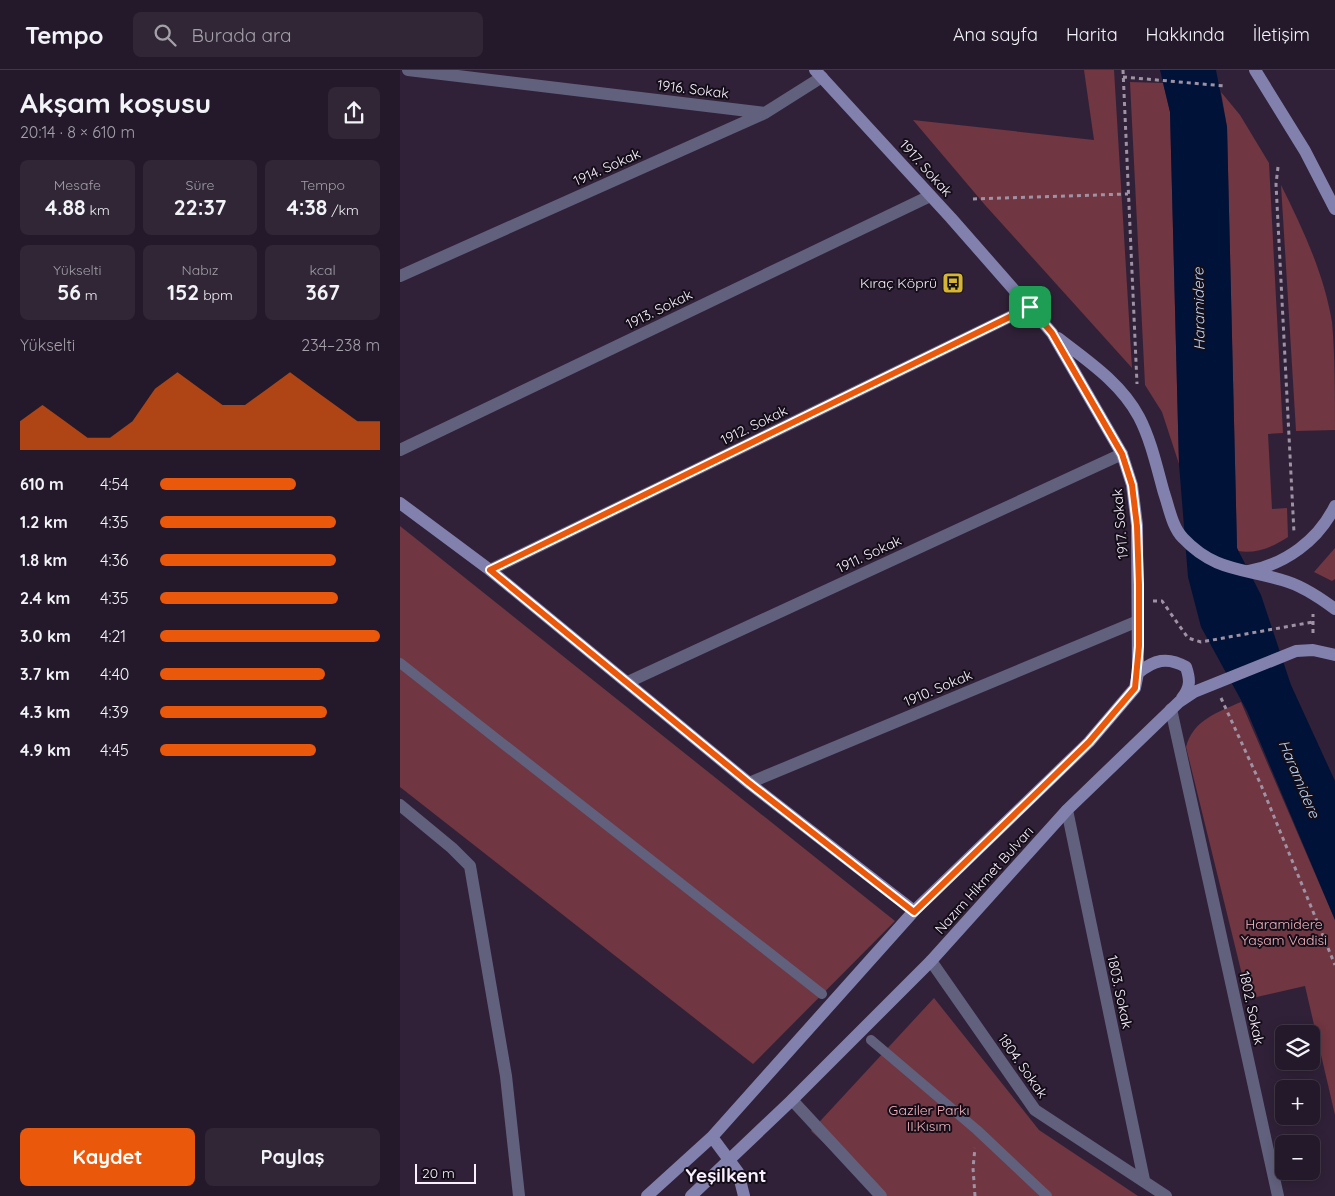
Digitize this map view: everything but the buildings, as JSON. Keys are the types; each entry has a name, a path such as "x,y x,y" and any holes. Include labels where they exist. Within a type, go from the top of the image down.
{"main road":[{"path":"1255,70 1304,151 1335,210"},
{"name":"1917. Sokak","path":"818,74 1052,333 1122,454 1132,485 1137,526 1138,673"},
{"name":"1917. Sokak","path":"1052,333 1107,375 1138,417 1156,466 1171,517 1180,536 1209,561 1244,572 1283,580 1308,591 1335,608"},
{"path":"400,503 490,570 749,783 914,912"},
{"path":"1244,572 1266,568 1289,556 1320,529 1335,506"},
{"name":"Nazım Hikmet Bulvarı","path":"691,1196 792,1100 931,961 1067,810 1175,706 1214,684 1296,651 1313,650 1335,655"},
{"path":"1138,673 1152,662 1161,660 1174,661 1186,666 1190,684 1188,691 1175,706"},
{"name":"Nazım Hikmet Bulvarı","path":"647,1196 712,1137 914,912 1089,742 1135,688 1138,673"},
{"path":"712,1137 738,1172 744,1196"}],"street":[{"name":"1916. Sokak","path":"408,70 765,113"},
{"name":"1914. Sokak","path":"400,276 765,113 818,74"},
{"name":"1913. Sokak","path":"400,450 930,196"},
{"name":"1912. Sokak","path":"490,570 1030,307"},
{"name":"1911. Sokak","path":"628,682 1122,454"},
{"name":"1910. Sokak","path":"749,783 1138,621"},
{"name":"1802. Sokak","path":"1175,706 1278,1196"},
{"path":"400,805 452,848 470,866 506,1076 519,1196"},
{"name":"1803. Sokak","path":"1067,810 1144,1180"},
{"name":"1804. Sokak","path":"931,961 1035,1110 1166,1196"},
{"path":"792,1100 881,1196"}],"lane":[{"path":"400,662 822,994"},
{"path":"871,1040 977,1130 1047,1196"}],"path":[{"path":"1123,70 1137,385"},
{"path":"1123,77 1225,86"},
{"path":"1278,167 1276,184 1294,541"},
{"path":"973,199 1128,194"},
{"path":"1150,601 1162,601 1188,638 1201,642 1313,622"},
{"path":"1312,633 1313,614"},
{"path":"1214,684 1261,785 1335,965"},
{"path":"975,1196 973,1168 977,1130"}],"green space":[{"path":"1084,70 1114,70 1132,368 985,205 913,120 1094,140"},
{"path":"1130,82 1163,83 1170,112 1179,464 1162,412 1145,385"},
{"path":"1221,92 1240,115 1269,163 1283,433 1268,434 1272,509 1287,508 1288,537 1270,547 1258,551 1245,552 1238,551 1237,548 1227,127"},
{"path":"1281,185 1312,252 1324,287 1332,322 1335,430 1296,431"},
{"path":"400,526 895,921 753,1064 400,787"},
{"path":"1335,548 1335,579 1332,581 1314,572"},
{"name":"Haramidere Yaşam Vadisi","path":"1241,702 1335,920 1335,1115 1320,1050 1320,1025 1314,1025 1305,986 1248,999 1186,747 1194,730 1215,714"},
{"name":"Gaziler Parkı II.Kısım","path":"934,998 1039,1130 1138,1196 881,1196 811,1131"}],"water":[{"name":"Haramidere","path":"1160,70 1216,70 1227,127 1237,548 1261,595 1291,685 1335,781 1335,920 1247,711 1201,627 1188,577 1179,464 1170,112"}],"place":[{"name":"Kıraç Köprü","path":"953,283"}],"district":[{"name":"Yeşilkent","path":"726,1175"}],"route":[{"path":"1030,307 1052,333 1122,454 1132,485 1137,526 1139,585 1138,673 1135,688 1089,742 914,912 749,783 490,570 1030,307"}]}
